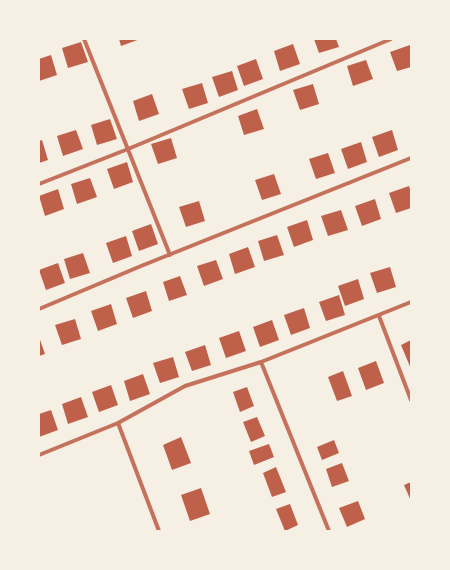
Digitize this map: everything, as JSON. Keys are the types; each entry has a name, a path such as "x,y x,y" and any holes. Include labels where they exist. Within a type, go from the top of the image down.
{"street":[{"path":"84,39 170,255"},
{"path":"39,184 128,149 391,39"},
{"path":"39,309 411,158"},
{"path":"39,455 118,423 185,386 261,362 411,302"},
{"path":"379,316 411,400"},
{"path":"261,362 329,531"},
{"path":"118,423 159,531"}],"building":[{"path":"119,39 140,39 121,46"},
{"path":"314,39 336,39 339,47 319,53"},
{"path":"81,42 88,62 68,68 62,48"},
{"path":"293,44 300,64 280,71 274,51"},
{"path":"410,45 411,67 397,71 390,52"},
{"path":"51,55 57,75 39,81 39,59"},
{"path":"256,59 263,79 244,86 237,66"},
{"path":"366,60 373,79 353,86 347,66"},
{"path":"232,71 238,90 219,97 212,77"},
{"path":"202,83 208,103 189,109 182,89"},
{"path":"313,84 319,104 300,110 293,90"},
{"path":"152,94 159,114 139,121 133,101"},
{"path":"257,109 264,129 244,135 238,116"},
{"path":"110,119 117,139 97,145 91,125"},
{"path":"76,130 83,149 63,156 57,136"},
{"path":"392,130 398,150 379,157 372,137"},
{"path":"171,138 177,158 158,164 151,144"},
{"path":"42,140 48,160 39,163 39,141"},
{"path":"361,142 367,162 348,169 341,149"},
{"path":"328,153 335,173 316,179 309,159"},
{"path":"127,162 133,182 114,189 107,169"},
{"path":"274,174 281,194 262,200 255,180"},
{"path":"90,178 97,197 77,204 71,184"},
{"path":"409,186 411,193 411,208 396,213 389,193"},
{"path":"58,189 64,209 45,216 39,196"},
{"path":"375,199 381,219 362,226 355,206"},
{"path":"199,201 205,221 186,227 179,207"},
{"path":"341,210 348,230 328,236 321,216"},
{"path":"307,220 313,240 294,247 287,227"},
{"path":"151,224 158,244 139,251 132,231"},
{"path":"277,235 284,255 264,261 258,241"},
{"path":"126,236 132,256 113,263 106,243"},
{"path":"248,247 255,267 235,274 229,254"},
{"path":"83,253 90,273 70,279 64,259"},
{"path":"216,260 223,279 204,286 197,266"},
{"path":"58,263 65,283 46,290 39,270"},
{"path":"390,267 396,287 377,293 370,273"},
{"path":"180,276 187,295 169,301 163,282"},
{"path":"358,279 364,299 345,306 338,286"},
{"path":"146,291 152,311 133,318 126,298"},
{"path":"339,295 345,315 326,321 319,302"},
{"path":"111,304 117,324 98,331 91,311"},
{"path":"304,308 310,328 291,335 284,315"},
{"path":"75,319 81,339 62,345 55,325"},
{"path":"272,320 279,340 260,347 253,327"},
{"path":"239,331 246,351 226,358 219,338"},
{"path":"39,337 45,354 39,356"},
{"path":"411,340 411,369 401,345"},
{"path":"205,345 211,365 192,371 185,352"},
{"path":"173,357 179,377 160,383 153,363"},
{"path":"376,361 384,383 366,390 358,368"},
{"path":"343,371 352,396 337,401 328,377"},
{"path":"143,374 150,394 130,401 124,381"},
{"path":"111,385 118,405 99,412 92,392"},
{"path":"247,387 254,406 240,412 233,392"},
{"path":"81,397 88,417 68,424 62,404"},
{"path":"51,410 58,430 39,437 39,414"},
{"path":"257,417 265,436 251,442 243,422"},
{"path":"181,437 191,463 172,470 163,445"},
{"path":"334,440 339,453 322,460 317,447"},
{"path":"269,444 274,457 254,465 249,451"},
{"path":"342,463 349,481 332,487 326,469"},
{"path":"276,467 286,492 272,497 263,473"},
{"path":"411,482 411,501 404,485"},
{"path":"201,488 210,514 190,521 181,495"},
{"path":"358,501 365,519 347,527 339,508"},
{"path":"290,504 298,525 285,531 276,509"}]}
